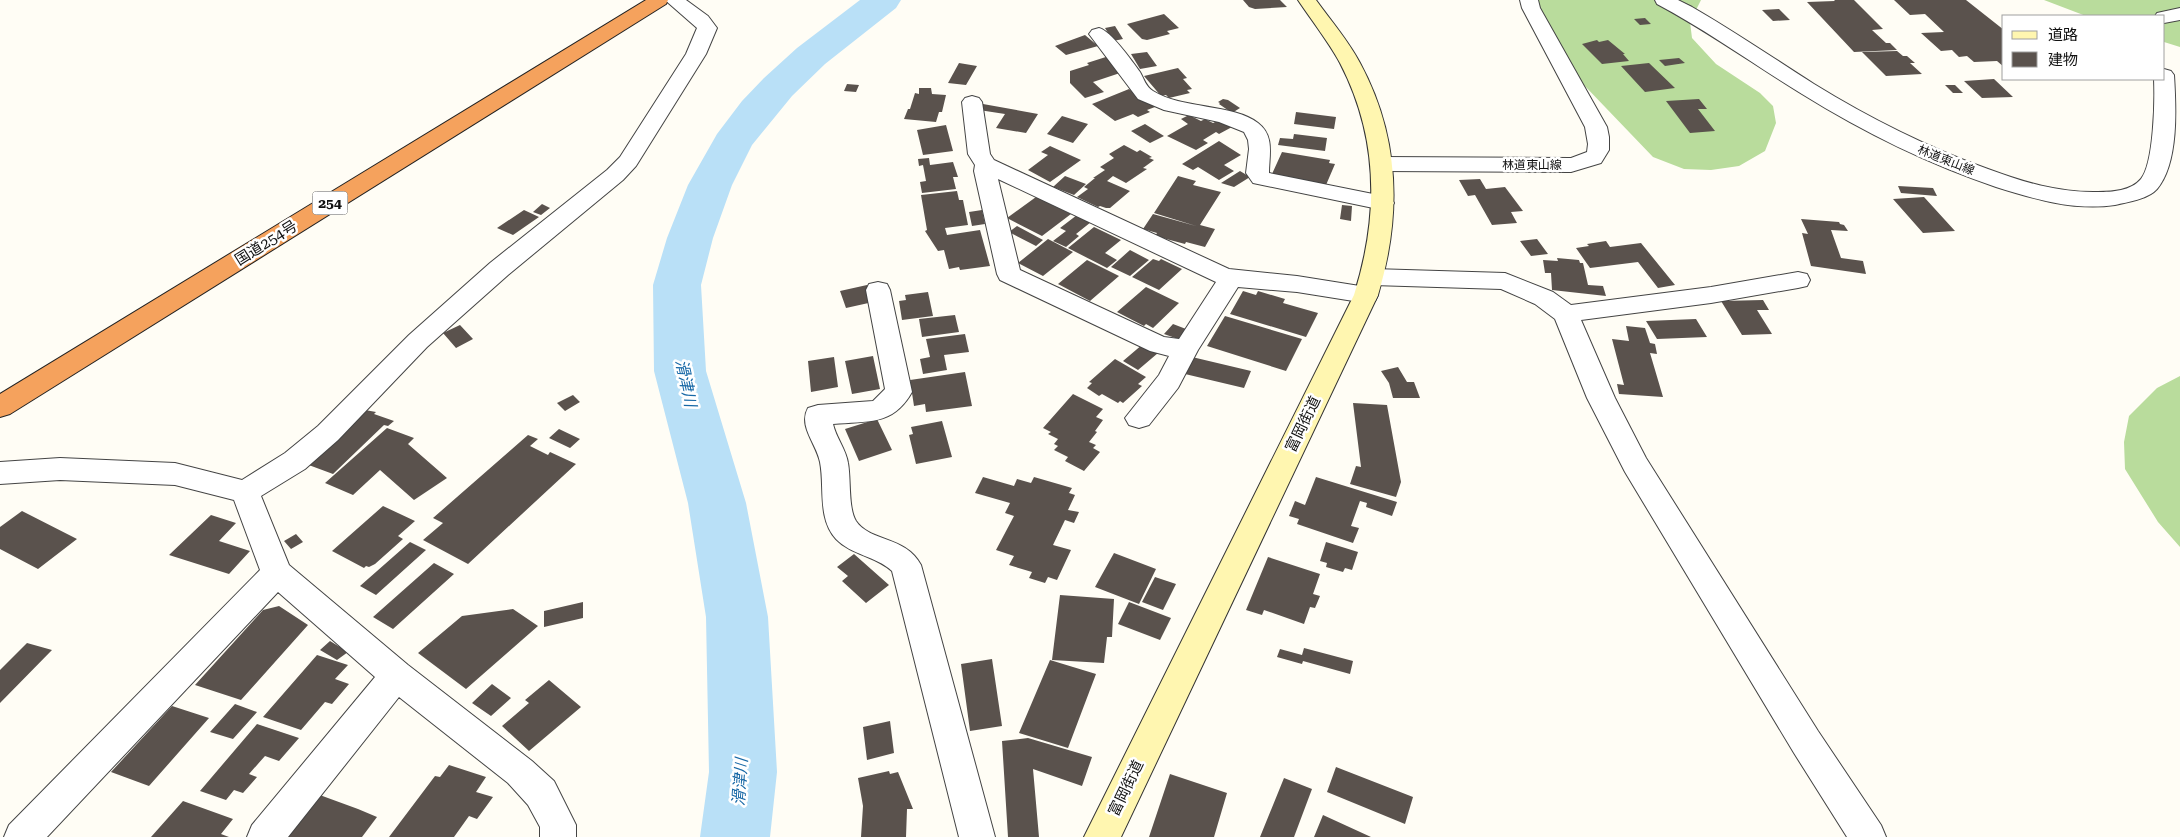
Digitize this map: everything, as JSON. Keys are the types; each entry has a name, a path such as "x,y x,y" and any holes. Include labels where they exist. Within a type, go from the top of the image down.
{"highway":[{"name":"国道254号","path":"0,407 659,0"}],"street":[{"path":"0,473 60,468 176,474 245,492 295,461 328,433 418,341 499,269 615,175 628,161 696,54 707,28 701,20 674,0"},
{"name":"富岡街道","path":"1102,837 1369,286 1380,242 1383,203 1382,164 1371,107 1350,63 1307,0"},
{"name":"林道東山線","path":"1382,164 1571,165 1591,161 1598,153 1600,144 1596,127 1531,8 1529,0"},
{"name":"林道東山線","path":"1664,0 1718,31 1866,124 1960,166 2012,185 2061,198 2082,200 2115,198 2149,185 2155,173 2163,140 2164,80"},
{"path":"2165,17 2180,14"},
{"path":"1099,34 1108,48 1129,71 1136,86 1144,94 1157,102 1227,117 1250,125 1257,133 1260,147 1257,173 1261,178 1383,203"},
{"path":"972,102 979,154 986,164 1231,278 1297,284 1369,286 1505,281 1544,298 1566,314 1601,398 1635,464 1806,742 1868,837"},
{"path":"986,164 985,171 1009,274 1159,345 1186,350"},
{"path":"1139,418 1169,381 1231,278"},
{"path":"1566,314 1675,298 1739,292 1798,280"},
{"path":"878,290 899,392 880,410 818,415 818,426 834,460 839,520 846,530 855,537 898,557 906,565 978,837"},
{"path":"245,492 276,572 396,675 520,772 541,793 558,824 558,837"},
{"path":"22,837 276,572"},
{"path":"265,837 396,675"}],"green space":[{"path":"1533,0 1701,0 1690,22 1692,38 1716,64 1760,93 1773,106 1776,123 1765,151 1739,166 1711,170 1684,169 1653,157 1582,83"},
{"path":"2044,0 2180,0 2180,47 2165,42 2165,15 2083,15"},
{"path":"2180,376 2180,547 2158,522 2125,469 2124,442 2129,416 2157,388"}],"building":[{"path":"1243,0 1280,0 1287,7 1255,9 1249,7"},
{"path":"1854,0 1883,29 1872,30 1897,50 1854,52 1807,2"},
{"path":"1894,0 1966,0 2002,28 2002,65 1997,61 1974,62 1967,56 1959,57 1952,50 1941,51 1921,33 1944,32 1925,14 1910,15"},
{"path":"1779,9 1790,20 1773,21 1762,10"},
{"path":"1164,14 1179,28 1167,31 1170,34 1147,40 1142,39 1127,24"},
{"path":"1645,18 1651,24 1640,25 1634,19"},
{"path":"1115,26 1123,39 1113,41 1105,28"},
{"path":"1085,35 1098,46 1066,55 1055,46"},
{"path":"1597,40 1599,42 1608,40 1625,54 1623,54 1629,61 1602,64 1582,44"},
{"path":"1897,51 1915,63 1910,63 1922,74 1886,76 1862,52"},
{"path":"1147,52 1157,66 1140,69 1131,54"},
{"path":"1109,56 1123,72 1093,82 1104,92 1085,98 1070,83 1070,71"},
{"path":"1679,58 1685,63 1665,66 1659,60"},
{"path":"959,63 977,66 966,85 948,83"},
{"path":"1649,63 1675,88 1645,92 1621,66"},
{"path":"1178,68 1187,78 1183,79 1192,89 1187,90 1190,93 1169,98 1166,95 1161,96 1144,76"},
{"path":"1994,79 2013,97 1982,98 1964,81"},
{"path":"847,84 859,85 856,92 844,91"},
{"path":"1945,85 1955,85 1963,93 1953,93"},
{"path":"919,88 931,88 932,94 946,95 942,112 939,112 936,122 904,119 908,109 910,109 915,93 919,94"},
{"path":"1129,89 1155,107 1147,110 1150,112 1138,117 1133,114 1115,121 1092,104"},
{"path":"1223,99 1240,108 1232,113 1219,104 1218,102"},
{"path":"1699,99 1707,109 1698,109 1715,131 1690,133 1666,101"},
{"path":"983,104 1038,114 1026,133 996,128 1005,114 979,110"},
{"path":"1296,112 1336,117 1334,129 1294,124"},
{"path":"1189,115 1201,121 1205,119 1213,123 1219,120 1232,127 1219,134 1216,132 1203,140 1208,143 1196,150 1167,136 1188,124 1181,119"},
{"path":"1062,116 1088,124 1073,143 1047,134"},
{"path":"1145,124 1164,136 1150,143 1131,131"},
{"path":"946,125 953,151 923,155 917,130"},
{"path":"1294,134 1327,138 1325,151 1278,145 1280,138 1293,139"},
{"path":"1219,141 1241,155 1224,165 1234,171 1219,180 1198,167 1193,170 1182,164"},
{"path":"1124,145 1137,152 1140,150 1154,160 1143,168 1147,169 1126,183 1113,176 1107,181 1130,191 1110,208 1098,207 1077,197 1088,189 1084,187 1095,178 1093,178 1105,170 1100,167 1114,158 1109,154"},
{"path":"1050,146 1081,160 1050,182 1028,170 1048,155 1041,152"},
{"path":"1282,152 1330,160 1329,163 1335,164 1326,185 1272,174"},
{"path":"929,158 930,165 953,162 958,177 953,177 956,189 922,193 920,182 926,181 923,165 919,166 918,159"},
{"path":"1240,171 1250,177 1234,187 1221,183"},
{"path":"1065,176 1086,184 1074,195 1053,187"},
{"path":"1178,176 1196,181 1193,185 1221,192 1200,225 1215,229 1205,247 1155,236 1157,233 1143,229 1153,214 1196,226 1154,213"},
{"path":"1480,179 1486,189 1505,187 1523,211 1511,212 1517,223 1492,225 1475,195 1468,196 1459,180"},
{"path":"1898,186 1933,188 1937,196 1901,193"},
{"path":"957,191 959,200 963,200 968,225 945,228 947,235 980,230 990,266 960,270 959,267 949,269 944,250 938,251 925,231 927,230 921,195"},
{"path":"1036,197 1071,214 1042,236 1007,218"},
{"path":"1924,197 1955,231 1923,233 1893,199"},
{"path":"542,204 550,208 541,215 533,212"},
{"path":"1342,205 1352,206 1351,221 1340,219"},
{"path":"524,210 539,217 513,235 497,228"},
{"path":"982,210 985,224 972,226 969,212"},
{"path":"1077,215 1091,222 1076,234 1079,236 1066,247 1053,241 1066,231 1060,228"},
{"path":"1801,219 1839,222 1844,225 1848,231 1831,230 1841,258 1863,261 1866,274 1811,266 1802,233 1808,234"},
{"path":"1017,226 1043,240 1036,246 1009,232"},
{"path":"1094,227 1121,240 1105,253 1117,260 1107,268 1068,248"},
{"path":"1048,239 1073,252 1043,276 1018,263"},
{"path":"1537,239 1548,254 1531,256 1520,241"},
{"path":"1606,241 1610,247 1641,243 1675,285 1658,288 1638,262 1590,268 1576,248"},
{"path":"1130,250 1149,260 1130,276 1111,267"},
{"path":"1557,258 1579,260 1580,263 1583,263 1588,285 1603,286 1606,296 1552,290 1551,273 1545,273 1543,260 1558,261"},
{"path":"1153,259 1159,261 1161,259 1182,269 1159,290 1132,277"},
{"path":"1087,260 1119,276 1090,301 1058,284"},
{"path":"867,285 873,302 846,308 840,291"},
{"path":"1146,287 1179,303 1153,328 1146,324 1144,326 1117,312"},
{"path":"1243,291 1256,295 1258,291 1285,299 1283,303 1318,313 1306,337 1230,314"},
{"path":"928,292 933,316 902,320 899,301 906,300 905,295"},
{"path":"1763,300 1769,310 1757,310 1772,334 1742,335 1721,301"},
{"path":"955,315 959,332 922,337 919,319"},
{"path":"1225,316 1302,339 1286,371 1207,346"},
{"path":"1696,319 1707,337 1657,339 1646,321"},
{"path":"1173,324 1186,329 1178,339 1164,334"},
{"path":"460,325 473,339 456,348 443,333"},
{"path":"1626,326 1645,328 1650,343 1655,344 1657,354 1650,353 1663,397 1619,394 1617,384 1624,385 1612,339 1629,341"},
{"path":"965,334 969,352 944,355 947,370 923,374 920,359 930,357 926,339"},
{"path":"1143,344 1158,353 1138,370 1123,361"},
{"path":"873,356 880,389 852,394 845,361"},
{"path":"834,357 838,387 811,392 808,361"},
{"path":"1192,357 1251,371 1244,388 1185,374"},
{"path":"1115,359 1146,377 1138,384 1142,386 1123,403 1120,401 1118,403 1102,394 1099,396 1087,388 1092,383 1089,382"},
{"path":"1398,367 1407,382 1414,382 1420,398 1393,398 1389,383 1381,371"},
{"path":"965,372 972,406 926,412 925,404 914,406 910,380"},
{"path":"1073,394 1103,409 1096,417 1103,420 1089,442 1096,445 1093,448 1100,452 1084,471 1065,461 1068,457 1054,450 1058,446 1054,444 1058,439 1048,434 1051,432 1043,428"},
{"path":"573,395 580,402 565,411 557,403"},
{"path":"1353,403 1387,405 1401,482 1396,497 1350,484 1356,466 1361,467"},
{"path":"365,410 376,412 374,414 394,421 388,426 384,425 333,474 306,464"},
{"path":"877,419 892,450 859,461 845,429"},
{"path":"942,421 952,457 916,464 909,435 913,434 911,427"},
{"path":"387,428 414,438 408,444 447,478 414,500 380,470 353,495 325,483"},
{"path":"559,429 580,439 570,448 549,438"},
{"path":"528,435 538,439 530,446 548,455 550,452 576,464 468,564 423,540 443,523 433,518"},
{"path":"983,477 1014,486 1017,479 1031,483 1034,477 1072,488 1069,493 1075,495 1068,510 1079,512 1074,523 1065,520 1053,545 1071,550 1057,580 1048,577 1045,583 1029,578 1032,572 1009,565 1014,556 996,550 1014,516 1005,513 1010,503 975,493"},
{"path":"1316,477 1397,502 1392,516 1366,507 1367,503 1360,501 1351,526 1359,528 1353,543 1297,524 1299,519 1289,516 1295,501 1305,505"},
{"path":"383,506 415,521 398,536 403,539 375,564 364,568 332,551"},
{"path":"22,511 77,539 38,569 0,549 0,527"},
{"path":"211,515 236,523 219,541 250,551 229,574 169,555"},
{"path":"296,534 303,542 291,549 284,541"},
{"path":"410,542 426,550 376,595 360,586"},
{"path":"1326,542 1358,552 1352,570 1345,568 1343,572 1326,567 1327,563 1320,561"},
{"path":"1114,553 1156,569 1139,604 1095,587"},
{"path":"854,554 889,585 866,603 842,581 848,576 837,567"},
{"path":"1268,557 1320,574 1313,594 1320,596 1315,608 1310,607 1304,624 1264,610 1262,615 1246,610"},
{"path":"434,563 454,574 393,629 373,617"},
{"path":"1155,577 1176,584 1163,610 1142,602"},
{"path":"1060,595 1114,599 1112,637 1107,637 1104,663 1052,660"},
{"path":"583,602 583,618 544,627 544,611"},
{"path":"1129,602 1171,618 1160,640 1118,624"},
{"path":"279,606 308,625 241,700 195,685 263,610"},
{"path":"513,609 538,626 466,689 418,653 462,616"},
{"path":"330,641 348,652 337,660 320,650"},
{"path":"27,643 52,650 0,703 0,670"},
{"path":"1304,648 1353,661 1350,674 1303,661 1302,664 1277,657 1280,649 1302,655"},
{"path":"317,655 348,665 335,679 349,684 332,704 325,702 301,730 263,717"},
{"path":"992,659 1002,726 970,731 961,664"},
{"path":"1050,660 1096,674 1068,748 1019,733"},
{"path":"549,680 581,707 529,751 502,726 529,703 525,700"},
{"path":"492,684 511,698 491,716 472,703"},
{"path":"235,704 257,712 233,739 210,732"},
{"path":"172,706 209,718 149,786 111,772"},
{"path":"890,721 894,753 867,760 863,727"},
{"path":"257,724 299,738 279,761 265,756 249,774 257,777 243,793 234,790 226,800 200,791"},
{"path":"1028,738 1092,757 1082,786 1033,769 1039,837 1008,837 1002,741"},
{"path":"449,765 486,777 476,792 493,797 477,819 469,816 454,837 389,837 435,776 440,777"},
{"path":"1336,767 1413,797 1405,824 1327,792"},
{"path":"889,771 890,774 898,772 913,809 907,809 906,837 861,837 863,806 858,778"},
{"path":"1170,774 1227,793 1214,837 1149,837"},
{"path":"1284,778 1312,789 1294,837 1260,837"},
{"path":"317,794 377,817 362,837 283,837"},
{"path":"183,801 233,819 221,834 229,837 151,837"},
{"path":"1323,815 1371,837 1314,837"}],"waterway":[{"name":"滑津川","path":"735,837 743,772 737,617 717,503 680,371 677,285 690,238 710,185 732,143 757,110 778,87 811,56 883,0"}]}
